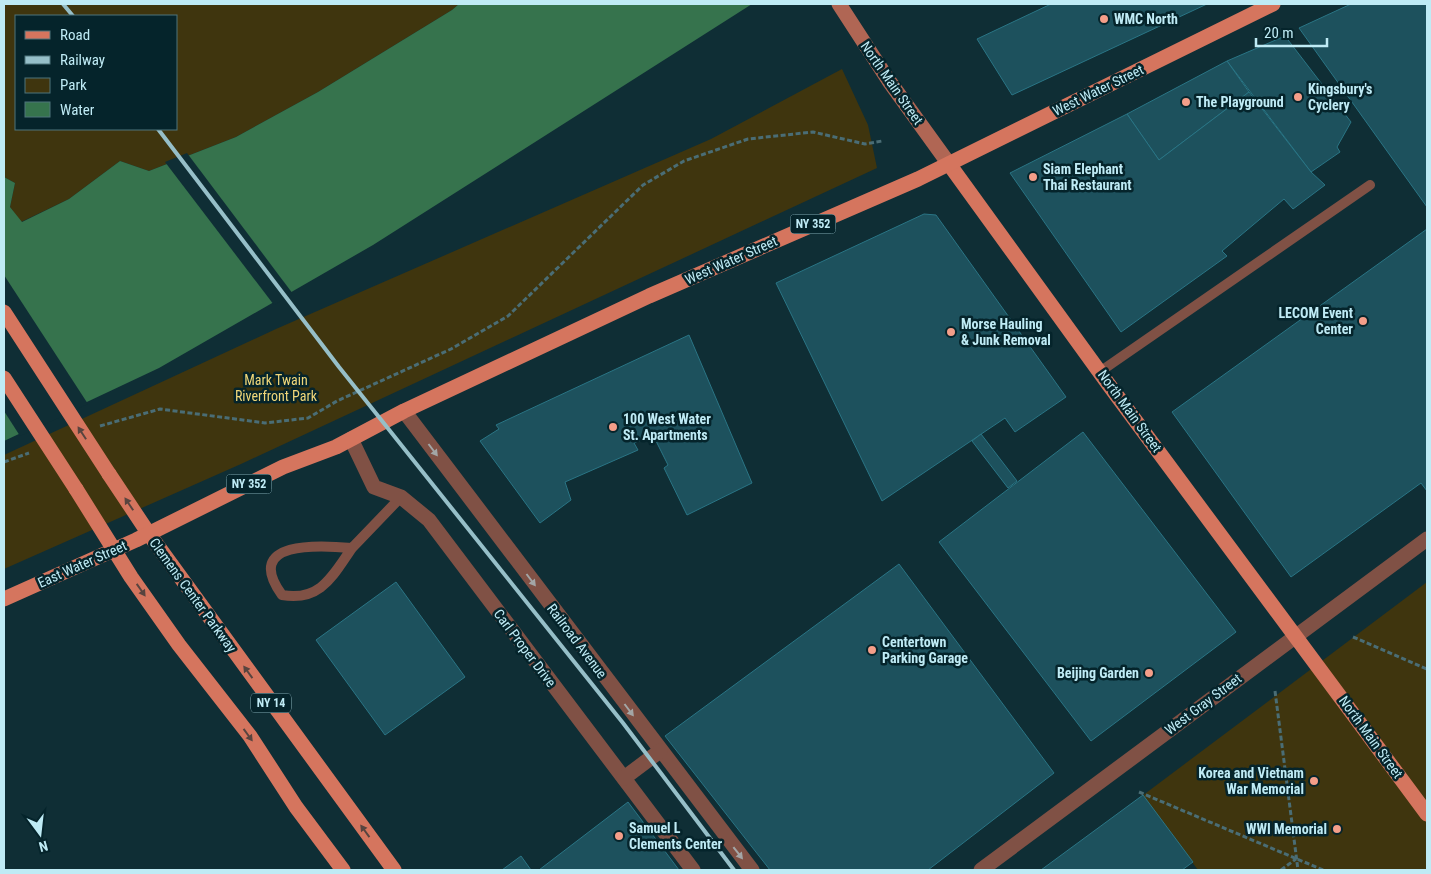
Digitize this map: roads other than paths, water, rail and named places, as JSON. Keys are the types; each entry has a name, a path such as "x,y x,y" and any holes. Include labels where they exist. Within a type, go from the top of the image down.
{"main road":[{"name":"North Main Street","path":"839,4 889,81 949,164 1427,814"},
{"name":"West Water Street","path":"351,439 404,411 649,296 949,164 1273,4"},
{"name":"Clemens Center Parkway","path":"4,312 149,534 394,870"},
{"name":"NY 14","path":"4,378 113,550 179,645 250,736 296,807 343,870"},
{"name":"East Water Street","path":"4,599 149,534 283,467 351,439"}],"street":[{"name":"Railroad Avenue","path":"404,411 660,752 752,870"},
{"name":"Carl Proper Drive","path":"351,439 374,487 402,497 429,520 693,870"},
{"name":"West Gray Street","path":"981,870 1427,539"},
{"path":"624,778 660,752"}],"lane":[{"path":"1101,371 1370,185"},
{"path":"352,548 323,545 290,548 279,553 271,565 273,582 282,595 298,598 314,593 328,581 352,548 402,497"}],"water":[{"path":"459,4 752,4 373,245 159,368 4,441 4,177 15,183 10,207 22,222 69,199 120,161 149,171 236,137 318,92"}],"railway":[{"path":"63,4 72,15"},
{"path":"159,130 339,367 623,723 734,870"}],"place":[{"name":"WMC North","path":"1104,19"},
{"name":"Kingsbury's Cyclery","path":"1298,97"},
{"name":"The Playground","path":"1186,102"},
{"name":"Siam Elephant Thai Restaurant","path":"1033,177"},
{"name":"LECOM Event Center","path":"1363,321"},
{"name":"Morse Hauling & Junk Removal","path":"951,332"},
{"name":"100 West Water St. Apartments","path":"613,427"},
{"name":"Centertown Parking Garage","path":"872,650"},
{"name":"Beijing Garden","path":"1149,673"},
{"name":"Korea and Vietnam War Memorial","path":"1314,781"},
{"name":"WWI Memorial","path":"1337,829"},
{"name":"Samuel L Clements Center","path":"619,836"}],"park label":[{"name":"Mark Twain Riverfront Park","path":"276,388"}]}
